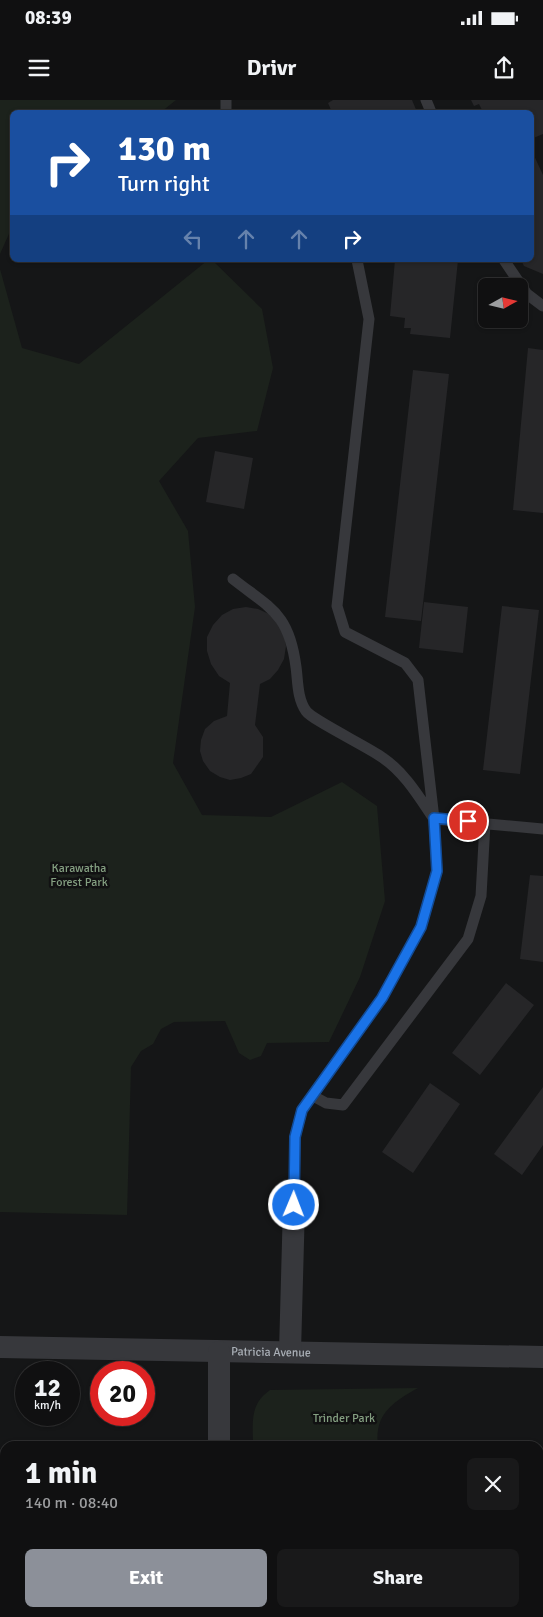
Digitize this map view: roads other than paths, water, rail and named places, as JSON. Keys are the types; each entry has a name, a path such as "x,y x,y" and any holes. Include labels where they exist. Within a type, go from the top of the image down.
{"street":[{"path":"290,1352 294,1205"},
{"name":"Patricia Avenue","path":"0,1347 543,1357"},
{"path":"219,1352 219,1441"}],"lane":[{"path":"294,1205 295,1137 302,1110 382,998 421,927 437,871 434,818 418,680 405,663 345,632 337,606 369,319 358,262"},
{"path":"505,262 527,294 543,306"},
{"path":"232,579 268,606 284,622 292,640 298,693 306,712 385,759 410,783 434,818 543,829"},
{"path":"313,1096 326,1103 343,1105 468,939 481,896 485,823"}],"park label":[{"name":"Karawatha Forest Park","path":"79,875"},
{"name":"Trinder Park","path":"344,1418"}]}
